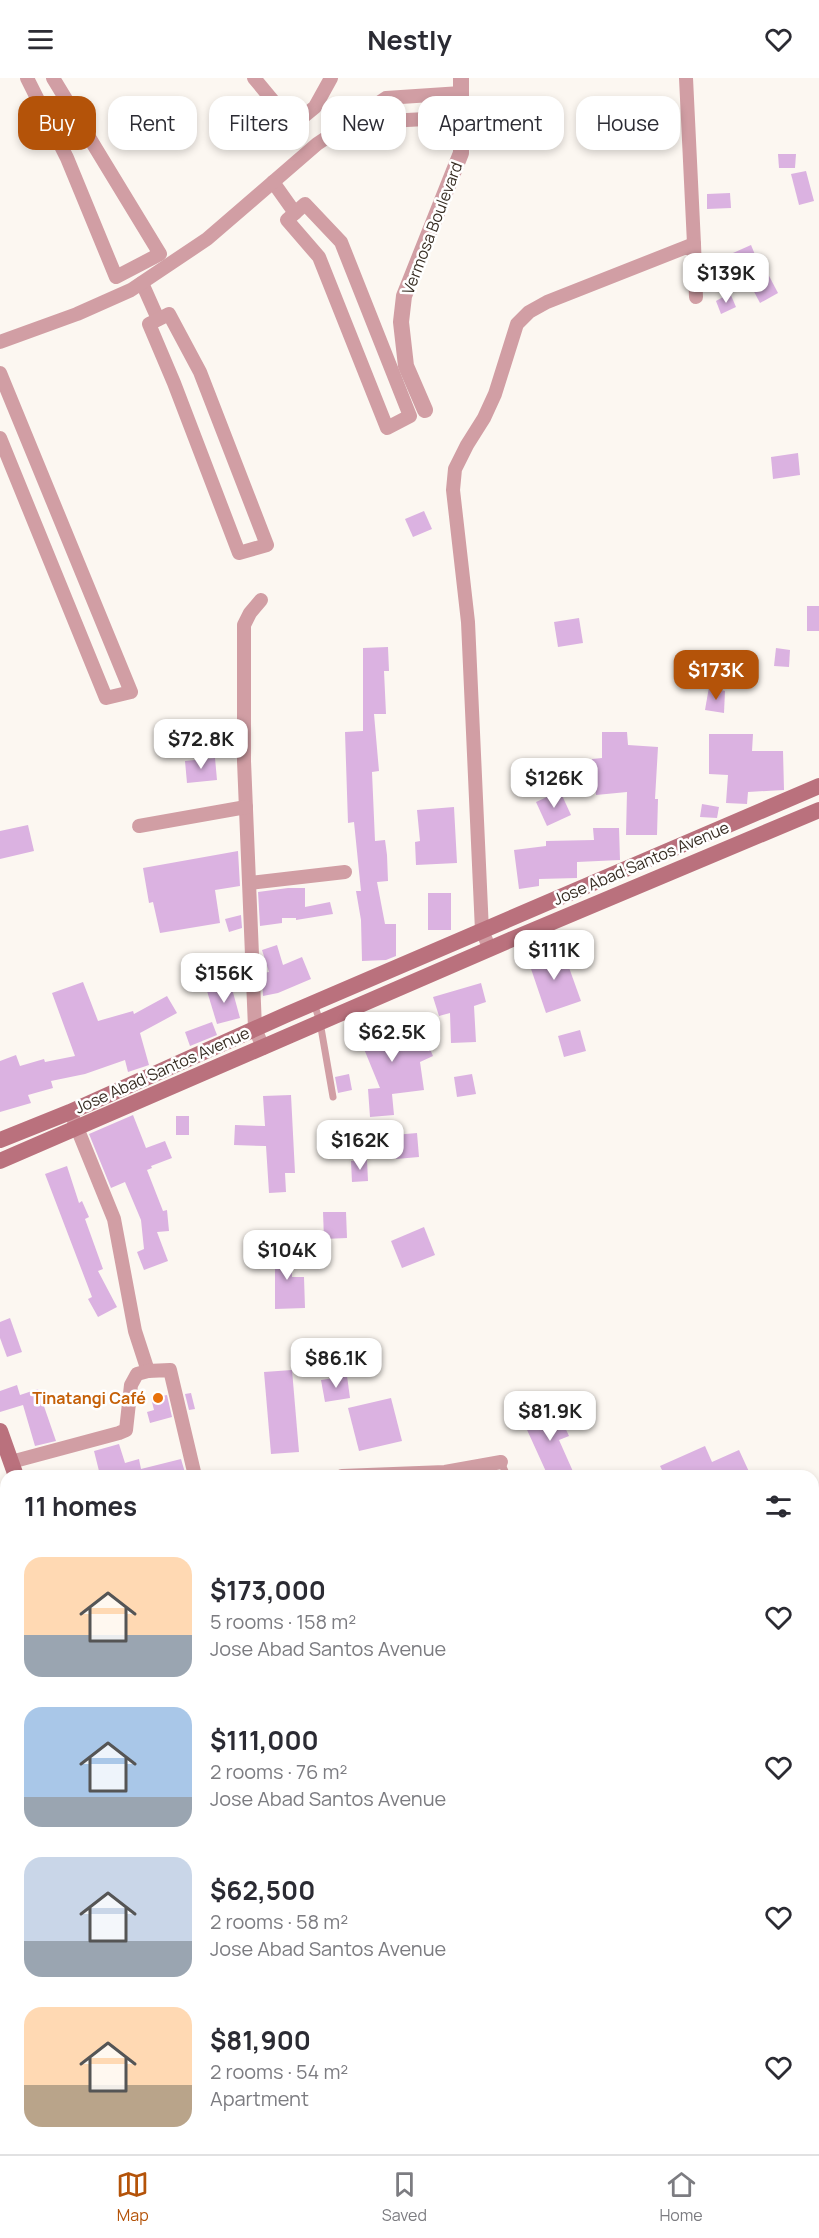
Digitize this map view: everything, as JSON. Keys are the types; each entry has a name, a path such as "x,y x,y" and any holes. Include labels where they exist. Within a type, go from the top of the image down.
{"main road":[{"name":"Jose Abad Santos Avenue","path":"0,1140 70,1112 255,1028 819,786"},
{"name":"Jose Abad Santos Avenue","path":"0,1161 490,949 819,810"},
{"path":"0,1431 14,1469"}],"street":[{"path":"27,78 67,158 116,277 160,254 53,78"},
{"path":"254,78 293,125 315,107 331,78"},
{"path":"686,78 696,297"},
{"path":"398,96 461,85"},
{"path":"0,342 77,314 130,290 207,239 321,141"},
{"name":"Vermosa Boulevard","path":"425,410 406,366 400,322 404,296 461,150"},
{"path":"273,183 295,213"},
{"path":"305,204 341,242 410,416 387,428 319,257 287,220 295,213 305,204"},
{"path":"490,949 482,932 468,622 453,490 455,469 495,394 518,324 529,312 547,302 694,244"},
{"path":"142,282 158,319"},
{"path":"169,314 200,372 267,545 239,553 149,324 158,319 169,314"},
{"path":"0,373 130,692 106,698 0,438"},
{"path":"261,600 244,625 244,761 255,1028 263,1048"},
{"path":"139,826 246,807"},
{"path":"250,883 345,872"},
{"path":"70,1112 114,1219 135,1330 148,1371"},
{"path":"14,1469 126,1430 131,1385 137,1374 170,1370 194,1470"},
{"path":"456,1470 501,1462"}],"lane":[{"path":"314,1003 320,1022 333,1096"},
{"path":"501,1462 504,1470"}],"building":[{"path":"778,154 796,154 795,168 779,168"},
{"path":"806,171 814,201 799,205 791,174"},
{"path":"730,193 731,208 707,209 707,194"},
{"path":"751,245 756,257 743,272 733,253"},
{"path":"768,274 778,293 760,303 750,284"},
{"path":"730,293 736,307 721,314 716,301"},
{"path":"798,453 800,475 773,479 771,457"},
{"path":"424,511 432,529 413,537 405,519"},
{"path":"807,606 819,606 819,631 807,631"},
{"path":"579,618 583,643 558,647 554,622"},
{"path":"388,647 389,671 384,671 386,714 374,714 379,771 372,772 375,841 385,840 387,855 388,881 377,882 385,924 396,924 396,956 386,960 362,961 361,920 356,891 361,891 354,822 348,823 345,732 363,731 363,648"},
{"path":"776,648 790,650 789,667 774,666"},
{"path":"709,687 725,691 724,713 705,710"},
{"path":"602,732 627,732 628,745 658,747 655,799 658,799 657,835 626,835 627,792 596,795 592,759 602,758"},
{"path":"709,734 753,734 752,751 783,751 784,790 748,792 747,804 726,803 728,775 709,774"},
{"path":"215,758 217,780 187,783 185,761"},
{"path":"560,791 571,815 547,826 536,802"},
{"path":"702,804 719,807 717,818 700,817"},
{"path":"454,807 457,863 416,865 415,842 420,841 417,810"},
{"path":"28,825 34,851 0,859 0,831"},
{"path":"593,828 619,828 620,860 577,862 577,878 539,879 539,886 519,889 514,850 546,846 546,841 594,840"},
{"path":"238,851 240,886 215,890 220,923 160,933 153,902 149,903 143,868"},
{"path":"305,888 305,907 330,902 333,914 296,920 296,918 282,918 282,923 260,926 258,892"},
{"path":"428,893 451,893 451,930 428,930"},
{"path":"241,915 242,928 229,932 225,919"},
{"path":"277,945 283,965 302,957 311,979 278,993 263,996 262,973 269,972 262,950"},
{"path":"562,948 581,1001 546,1013 528,960"},
{"path":"83,982 98,1021 133,1011 134,1014 167,996 177,1013 140,1033 149,1065 128,1072 125,1060 85,1074 51,1081 53,1088 28,1095 31,1103 0,1112 0,1061 16,1055 20,1066 44,1059 45,1062 75,1056 52,993"},
{"path":"481,983 486,1002 474,1006 476,1042 451,1043 450,1013 439,1016 433,997"},
{"path":"231,985 240,1018 217,1024 207,991"},
{"path":"382,1015 393,1041 421,1029 433,1056 420,1062 424,1090 392,1094 394,1115 370,1117 368,1089 380,1088 355,1027"},
{"path":"212,1022 217,1035 190,1046 185,1032"},
{"path":"580,1030 586,1051 564,1057 558,1036"},
{"path":"349,1074 352,1090 338,1093 335,1077"},
{"path":"472,1074 476,1094 457,1097 454,1077"},
{"path":"291,1095 295,1173 285,1173 286,1192 269,1193 266,1146 234,1145 235,1125 265,1126 263,1096"},
{"path":"133,1115 146,1148 165,1141 172,1158 151,1166 152,1168 147,1170 163,1211 167,1210 169,1231 157,1232 168,1261 144,1270 137,1252 144,1249 141,1220 125,1182 111,1188 89,1134"},
{"path":"176,1116 189,1116 189,1135 176,1135"},
{"path":"417,1133 419,1157 396,1159 394,1135"},
{"path":"367,1160 368,1181 352,1182 351,1161"},
{"path":"67,1166 79,1203 82,1201 89,1217 85,1219 103,1269 98,1271 117,1307 98,1317 88,1299 92,1297 45,1174"},
{"path":"323,1212 346,1212 347,1238 324,1239"},
{"path":"424,1227 435,1255 402,1268 391,1241"},
{"path":"275,1243 291,1243 292,1277 304,1277 305,1308 275,1309"},
{"path":"10,1318 22,1352 7,1357 0,1338 0,1322"},
{"path":"292,1370 299,1452 271,1454 264,1372"},
{"path":"347,1376 350,1398 325,1402 321,1380"},
{"path":"17,1385 20,1395 38,1389 56,1441 35,1446 23,1405 0,1412 0,1391"},
{"path":"191,1393 195,1409 189,1410 185,1394"},
{"path":"167,1395 172,1417 150,1423 147,1412 154,1410 151,1398"},
{"path":"391,1398 402,1441 359,1451 348,1408"},
{"path":"555,1406 569,1436 559,1440 572,1470 545,1470 523,1421"},
{"path":"119,1444 125,1463 139,1459 141,1469 181,1459 184,1470 99,1470 94,1451"},
{"path":"705,1446 712,1462 739,1450 748,1470 662,1470 660,1466"}],"place":[{"name":"Tinatangi Café","path":"158,1398"}]}
